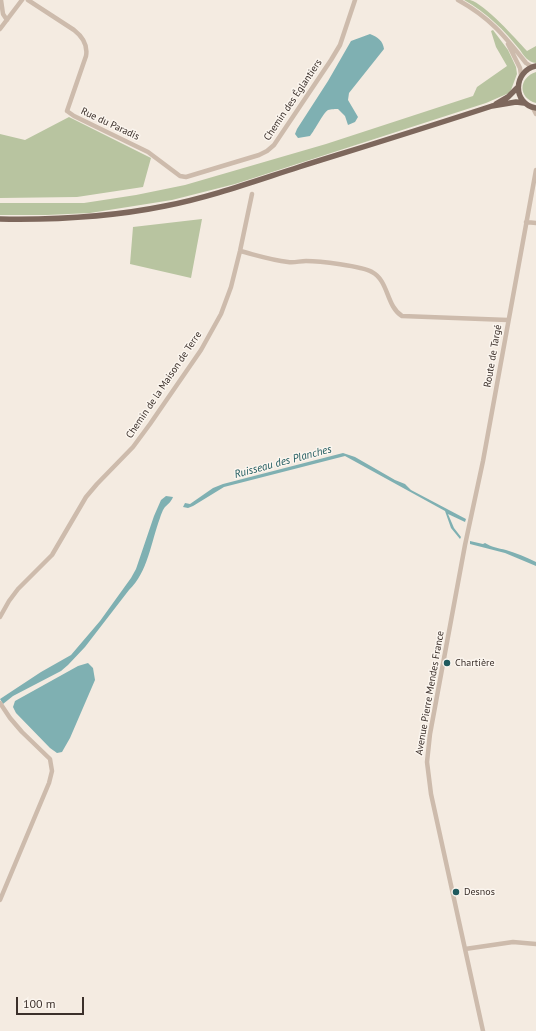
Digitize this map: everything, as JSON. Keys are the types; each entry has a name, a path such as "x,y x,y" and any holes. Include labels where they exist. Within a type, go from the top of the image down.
{"main road":[{"path":"524,103 518,94 518,82 526,70 534,67"},
{"path":"492,106 508,97 518,88"},
{"path":"0,219 43,220 84,217 166,206 249,183 492,106 516,102 524,103 534,108"}],"street":[{"path":"1,0 3,14 7,20"},
{"path":"0,29 22,0"},
{"name":"Rue du Paradis","path":"28,0 79,34 87,48 86,56 67,111 74,116 148,152 180,176 186,177"},
{"name":"Chemin des Églantiers","path":"186,177 259,155 268,151 274,145 340,45 355,0"},
{"path":"458,0 491,22 526,63 534,67"},
{"path":"506,39 520,68 521,76"},
{"path":"534,108 536,114"},
{"name":"Route de Targé","path":"466,545 483,461 536,170"},
{"name":"Chemin de la Maison de Terre","path":"0,617 18,589 52,555 86,497 133,447 201,350 221,314 231,287 252,194"},
{"path":"526,222 536,223"},
{"path":"240,251 276,261 307,261 363,268 374,272 382,281 393,307 397,313 402,316 508,320"},
{"name":"Avenue Pierre Mendes France","path":"466,545 430,734 427,762 431,794 483,1031"},
{"path":"0,703 22,732 50,759 52,771 49,783 0,900"},
{"path":"465,949 513,942 536,944"}],"green space":[{"path":"464,0 470,0 484,8 500,22 527,51 536,46 536,63 526,58 495,22"},
{"path":"493,30 508,50 516,67 517,74 509,93 486,103 235,184 172,200 90,213 0,215 0,203 84,203 136,195 185,185 326,144 473,96 477,87 507,66 496,47 491,31"},
{"path":"536,72 536,103 526,97 522,88 526,79"},
{"path":"69,117 151,158 143,187 77,197 0,198 0,134 25,140"},
{"path":"202,219 191,278 130,264 133,227"}],"water":[{"path":"370,34 380,40 384,49 349,93 348,100 358,117 355,122 348,125 345,116 338,109 328,110 310,136 298,138 295,134 297,129 328,81 351,41"},
{"path":"343,453 355,457 395,480 405,484 411,490 466,519 465,522 448,514 454,528 461,537 460,539 451,528 445,511 345,456 224,487 193,506 188,508 183,507 185,503 190,504 213,488 223,484"},
{"path":"166,496 173,497 163,511 141,575 85,647 61,671 13,696 3,704 0,699 41,672 71,655 100,621 136,569 154,516 161,500"},
{"path":"470,541 483,544 485,543 517,554 536,562 536,566 505,553 470,544"},
{"path":"88,663 93,668 95,680 70,738 62,752 57,753 50,748 16,713 13,707 15,701 78,666"}],"place":[{"name":"Chartière","path":"447,663"},
{"name":"Desnos","path":"456,892"}],"water label":[{"name":"Ruisseau des Planches","path":"283,462"}]}
